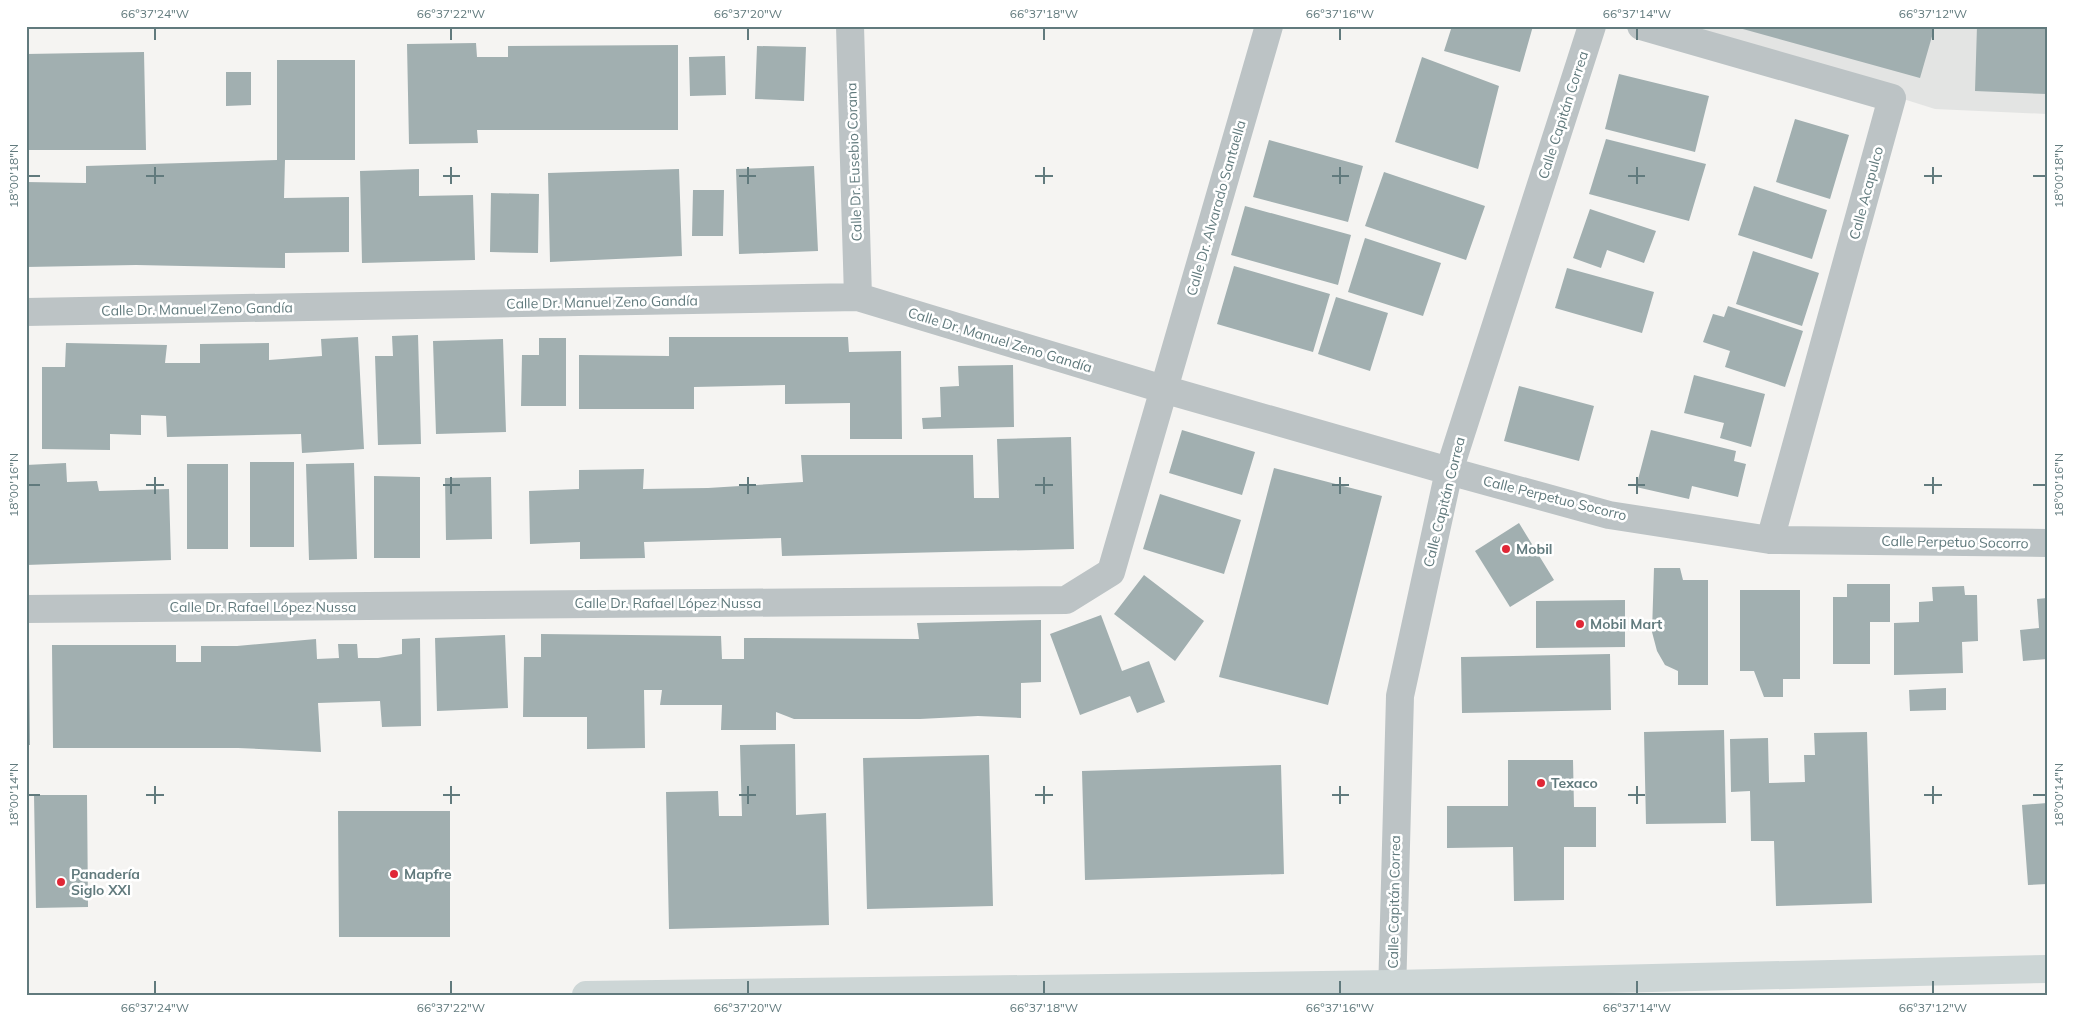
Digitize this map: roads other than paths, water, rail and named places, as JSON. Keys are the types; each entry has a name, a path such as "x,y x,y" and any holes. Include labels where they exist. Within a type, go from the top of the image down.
{"main road":[{"path":"586,995 1392,989 2047,969"}],"street":[{"name":"Calle Dr. Eusebio Corana","path":"850,26 858,297"},
{"name":"Calle Dr. Alvarado Santaella","path":"1163,389 1269,26"},
{"name":"Calle Capitán Correa","path":"1392,989 1400,696 1449,471 1592,26"},
{"name":"Calle Acapulco","path":"1656,28 1892,98 1770,540"},
{"name":"Calle Dr. Manuel Zeno Gandía","path":"26,312 858,297 1163,389"},
{"name":"Calle Perpetuo Socorro","path":"1163,389 1449,471 1609,514 1770,540 2047,543"},
{"name":"Calle Dr. Rafael López Nussa","path":"26,608 1066,600 1111,572 1163,389"}],"place":[{"name":"Mobil","path":"1506,549"},
{"name":"Mobil Mart","path":"1580,624"},
{"name":"Texaco","path":"1541,783"},
{"name":"Mapfre","path":"394,874"},
{"name":"Panadería Siglo XXI","path":"61,882"}]}
